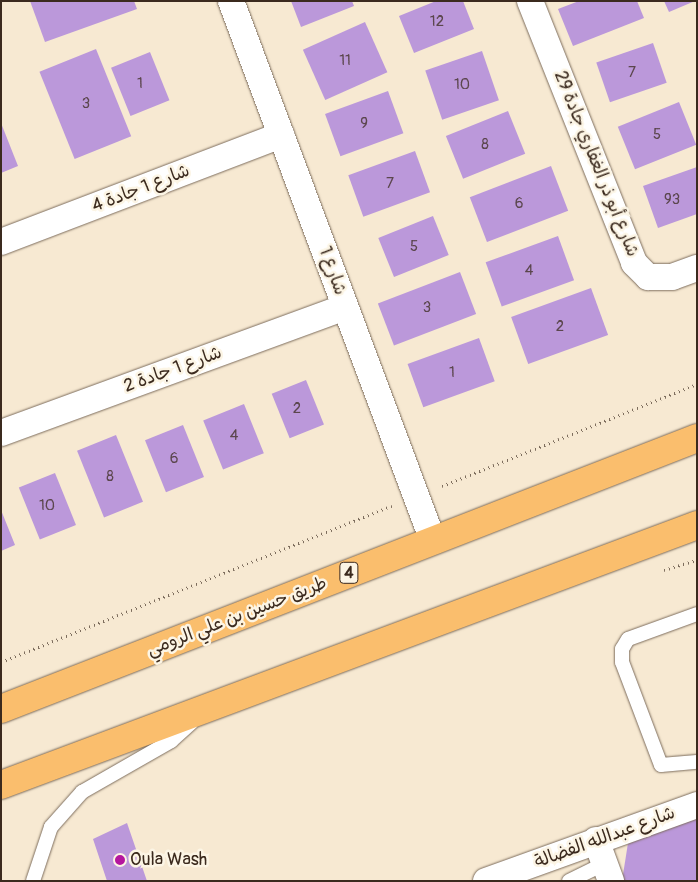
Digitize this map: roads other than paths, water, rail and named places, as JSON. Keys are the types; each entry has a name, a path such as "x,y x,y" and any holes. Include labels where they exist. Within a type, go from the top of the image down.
{"highway":[{"name":"طريق حسين بن علي الرومي","path":"1,709 697,438"},
{"path":"1,785 697,525"}],"street":[{"name":"شارع 1","path":"230,1 433,541"},
{"name":"شارع أبو ذر الغفاري جادة 29","path":"530,1 634,263 648,277 672,277 697,268"},
{"name":"شارع 1 جادة 4","path":"1,242 281,136"},
{"name":"شارع 1 جادة 2","path":"1,433 345,307"},
{"name":"شارع عبدالله الفضالة","path":"486,881 604,861 697,805"}],"lane":[{"path":"697,614 628,639 622,649 622,662 661,765 697,762"},
{"path":"33,881 51,827 82,792 170,740 209,708"},
{"path":"568,881 604,861"}],"place":[{"name":"Oula Wash","path":"120,860"}]}
